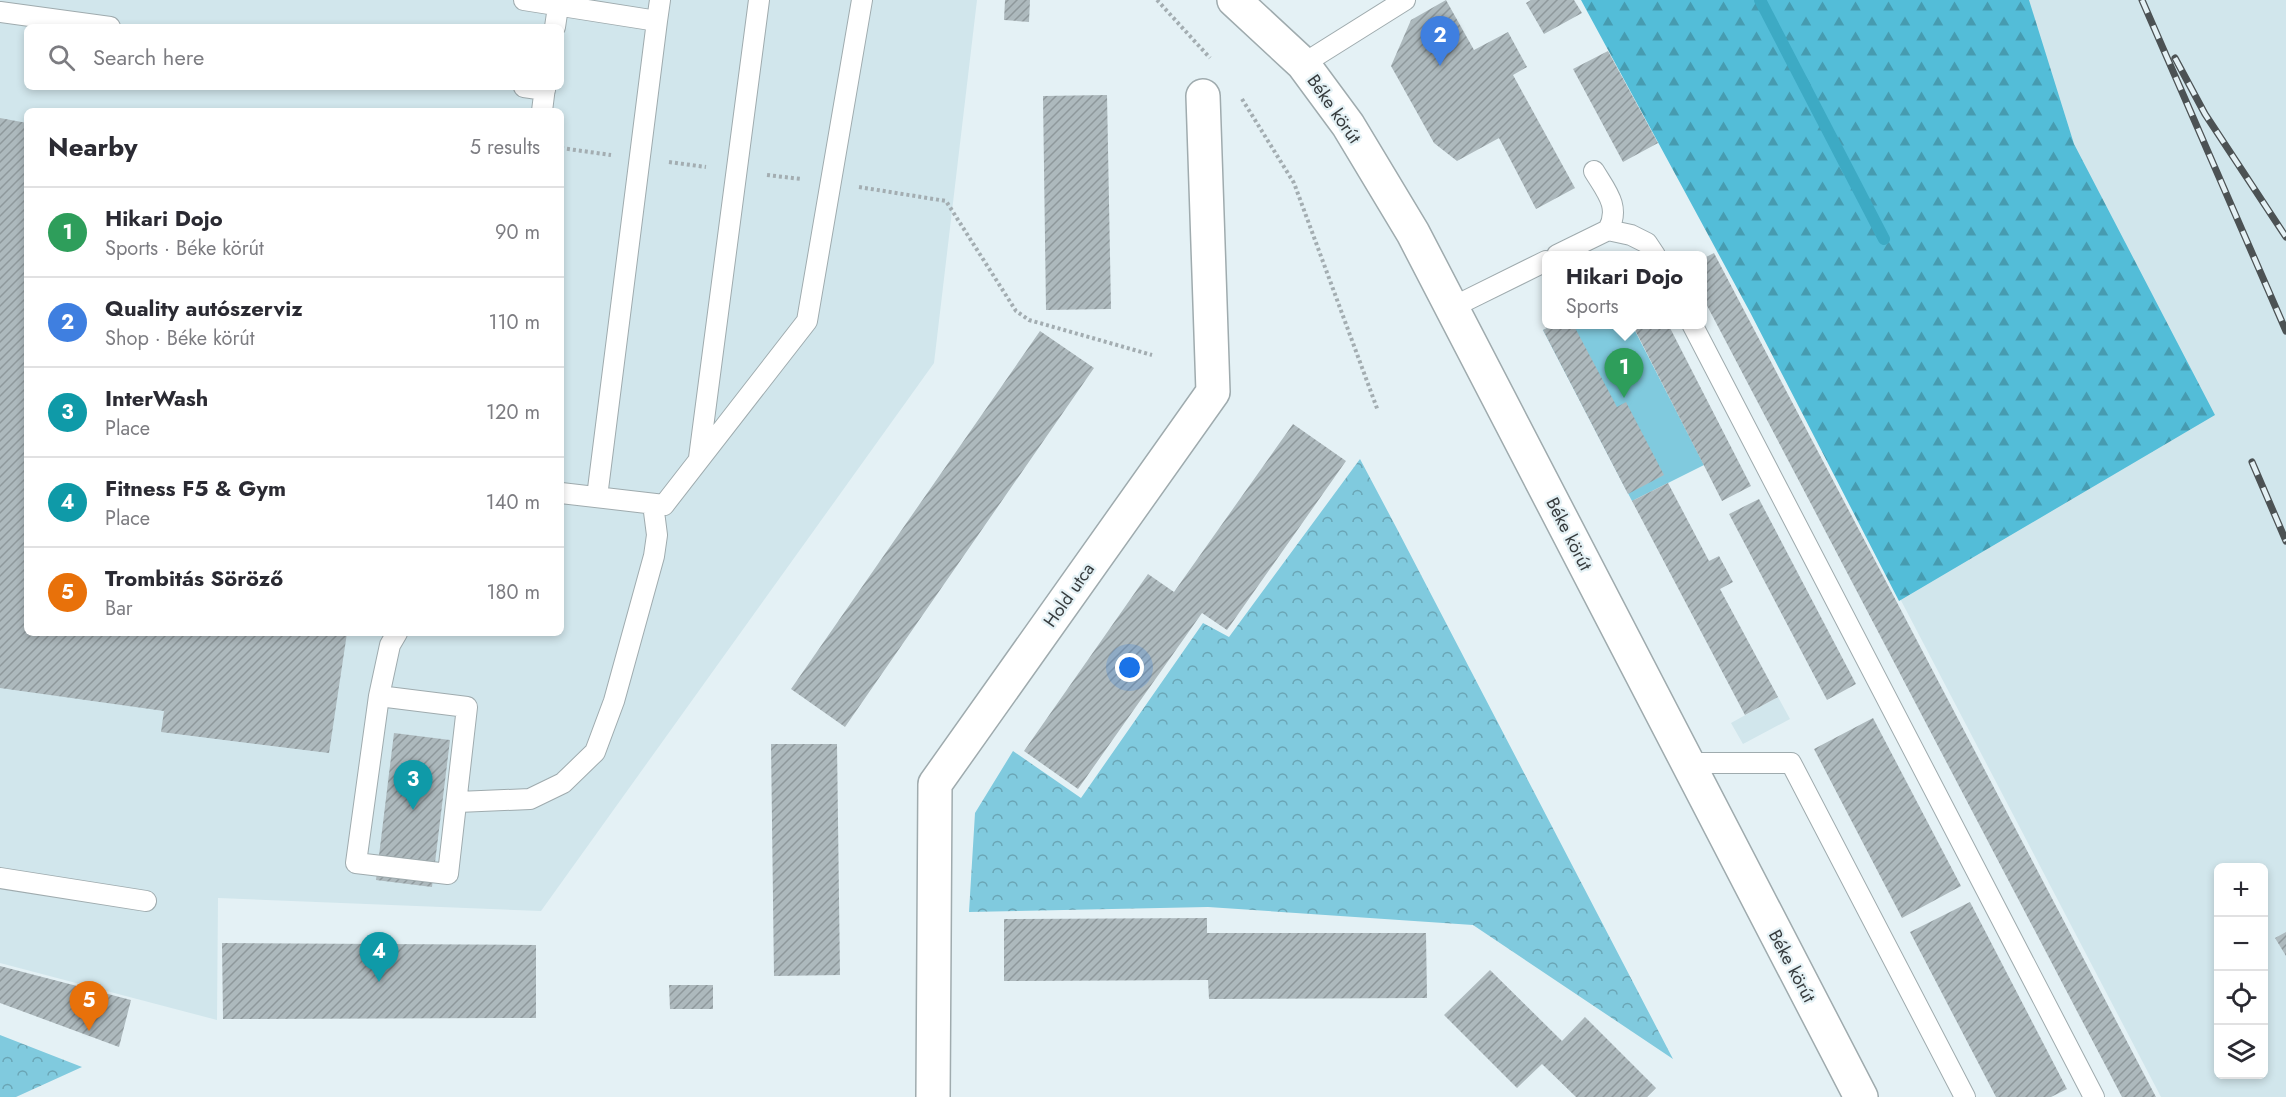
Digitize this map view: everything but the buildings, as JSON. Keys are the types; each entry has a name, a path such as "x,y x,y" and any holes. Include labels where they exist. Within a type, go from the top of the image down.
{"street":[{"name":"Béke körút","path":"1234,0 1303,64 1348,125 1413,233 1861,1097"},
{"name":"Hold utca","path":"933,1097 935,784 1213,392 1203,96"}],"lane":[{"path":"524,0 559,3 657,21"},
{"path":"597,497 660,0"},
{"path":"699,460 759,0"},
{"path":"564,493 664,505 807,321 862,0"},
{"path":"1303,64 1405,0"},
{"path":"556,24 559,3"},
{"path":"0,12 88,24"},
{"path":"542,108 545,90"},
{"path":"1565,251 1608,230 1614,219 1613,204 1594,171"},
{"path":"1608,230 1631,235 1647,243 1652,251"},
{"path":"1453,307 1542,263"},
{"path":"1695,329 2094,1097"},
{"path":"458,802 530,799 563,783 595,752 627,660 654,556 657,535 653,504"},
{"path":"379,696 467,707 448,874 356,863 379,696 390,645 395,636"},
{"path":"1686,763 1791,764 1965,1097"},
{"path":"0,878 146,901"}],"path":[{"path":"1157,0 1214,62"},
{"path":"1241,97 1294,183 1378,411"},
{"path":"564,148 831,182 946,201 1016,311 1029,320 1152,355"}],"shaded area":[{"path":"0,0 977,0 934,363 541,911 218,898 217,1020 0,963"},
{"path":"1705,0 2286,0 2286,1097 2161,1097 1751,314"},
{"path":"1778,697 1790,719 1743,744 1731,723"}],"green space":[{"path":"1581,0 2029,0 2074,144 2215,415 1899,601 1751,314"},
{"path":"1634,329 1704,465 1632,501 1543,330"},
{"path":"1360,459 1673,1059 1473,925 1208,907 969,912 975,813 1013,751 1081,798 1203,623 1229,637"},
{"path":"0,1035 82,1067 16,1097 0,1097"}],"waterway":[{"path":"1760,0 1884,239"}],"railway":[{"path":"2142,0 2286,331"},
{"path":"2175,58 2205,114 2286,237"},
{"path":"2252,462 2286,541"}],"place":[{"name":"Quality autószerviz","path":"1440,66"},
{"name":"Hikari Dojo","path":"1624,398"},
{"name":"InterWash","path":"413,810"},
{"name":"Fitness F5 & Gym","path":"379,982"},
{"name":"Trombitás Söröző","path":"89,1031"}]}
